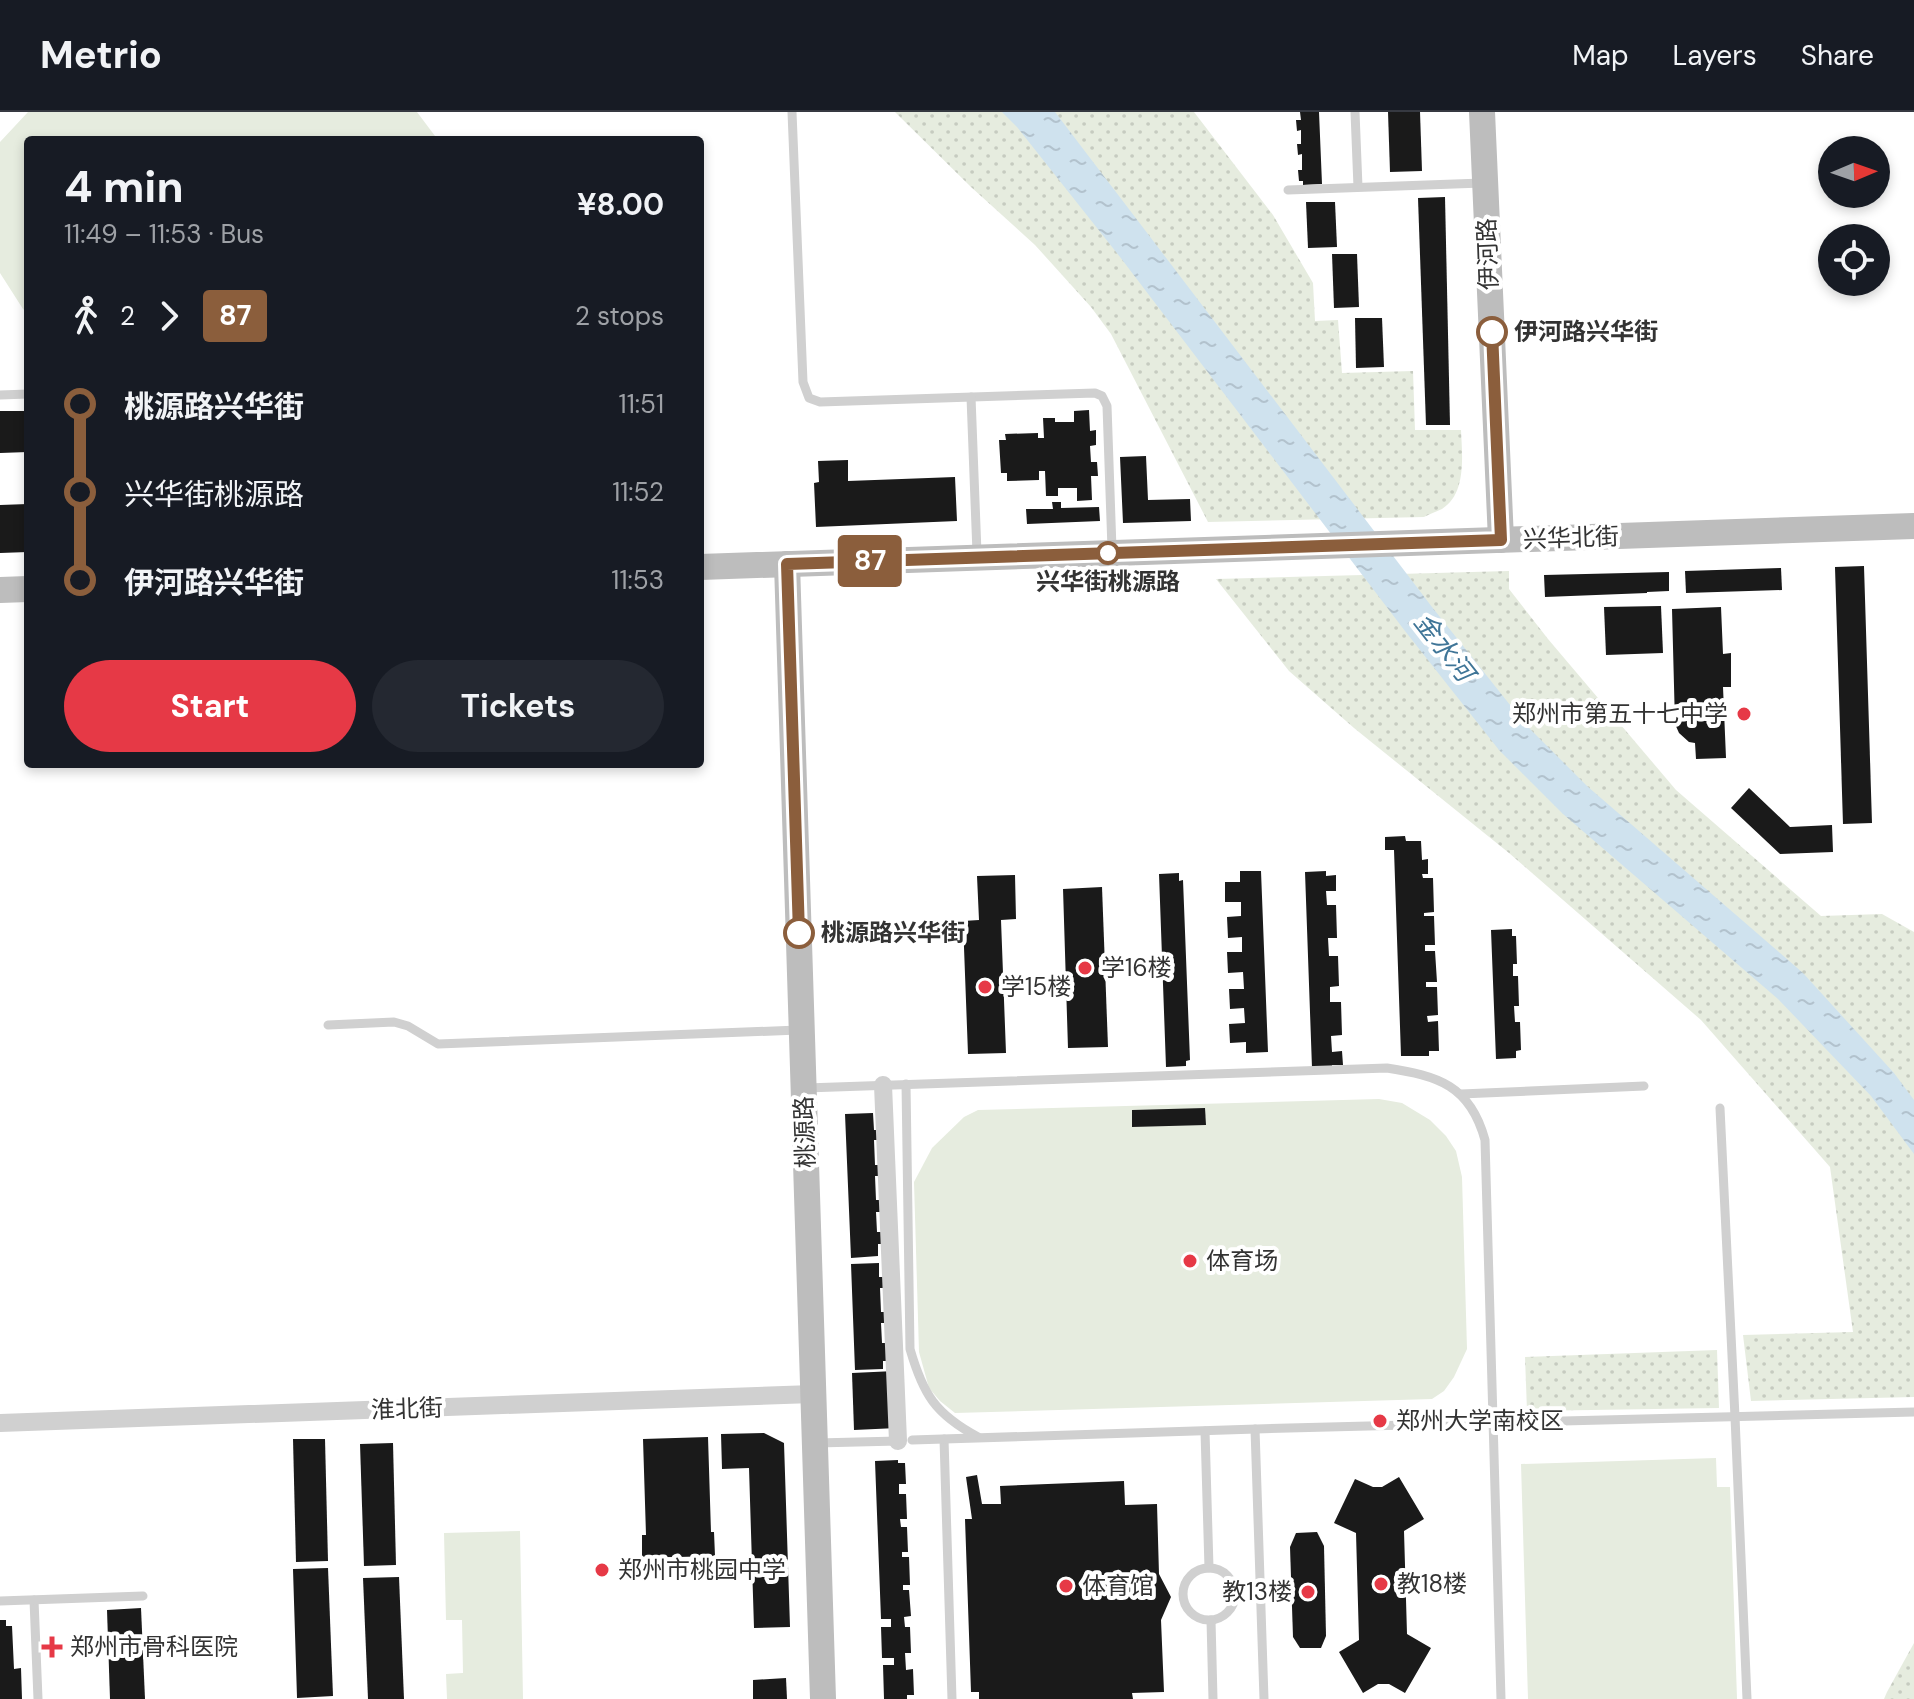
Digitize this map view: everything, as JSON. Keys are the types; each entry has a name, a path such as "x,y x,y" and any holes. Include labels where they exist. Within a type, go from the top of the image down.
{"street":[{"name":"伊河路","path":"1482,112 1501,540"},
{"name":"兴华北街","path":"704,567 1914,526"},
{"name":"桃源路","path":"787,564 823,1699"},
{"path":"0,590 24,589"},
{"path":"883,1085 904,1441"},
{"name":"淮北街","path":"0,1423 813,1394"}],"lane":[{"path":"792,112 803,382 809,398 820,402 1095,393 1102,396 1107,406 1112,553"},
{"path":"1355,112 1358,187"},
{"path":"1288,190 1485,183"},
{"path":"0,395 24,394"},
{"path":"971,397 977,558"},
{"path":"328,1025 394,1022 408,1026 438,1044 802,1030"},
{"path":"803,1088 1387,1068 1422,1073 1461,1094 1471,1107 1485,1140 1501,1699"},
{"path":"906,1084 910,1349 919,1379 933,1403 961,1428 980,1438"},
{"path":"1461,1094 1644,1086"},
{"path":"1720,1108 1747,1699"},
{"path":"815,1443 1914,1412"},
{"path":"1255,1429 1264,1699"},
{"path":"1205,1431 1209,1568"},
{"path":"944,1439 952,1699"},
{"path":"1209,1568 1224,1572 1236,1594 1230,1610 1224,1616 1211,1620 1195,1616 1185,1605 1183,1597 1187,1580 1192,1574 1209,1568"},
{"path":"0,1601 143,1596"},
{"path":"34,1600 38,1699"},
{"path":"1211,1620 1213,1699"}],"shaded area":[{"path":"28,112 417,112 435,136 24,136 24,310 0,273 0,142"},
{"path":"895,112 1194,112 1273,215 1313,283 1315,321 1338,320 1342,373 1413,371 1415,430 1461,430 1461,473 1456,494 1442,509 1424,517 1208,522 1111,334 1091,307 1035,245"},
{"path":"1509,571 1509,589 1676,790 1821,916 1882,914 1914,932 1914,1397 1751,1401 1743,1335 1853,1332 1830,1167 1701,1020 1509,853 1354,728 1289,671 1216,579"},
{"name":"体育场","path":"1379,1099 1402,1103 1430,1120 1456,1151 1462,1177 1467,1349 1454,1377 1444,1391 1432,1399 955,1413 929,1388 919,1352 914,1182 932,1148 964,1117 978,1110"},
{"path":"1717,1350 1719,1408 1527,1411 1525,1357"},
{"path":"1716,1458 1717,1487 1730,1487 1737,1699 1528,1699 1521,1464"},
{"path":"520,1531 523,1699 447,1699 446,1674 463,1673 462,1620 446,1620 444,1533"},
{"path":"1914,1643 1914,1699 1884,1699 1887,1692"}],"water":[{"name":"金水河","path":"1002,112 1055,112 1432,607 1526,725 1587,786 1803,973 1894,1073 1914,1100 1914,1154 1871,1096 1778,999 1563,814 1499,750 1120,257"}],"building":[{"path":"1300,112 1319,112 1322,184 1303,185 1303,181 1299,181 1302,154 1298,155 1297,144 1301,144 1301,130 1297,131 1296,120 1301,120"},
{"path":"1388,112 1420,112 1422,171 1390,172"},
{"path":"1445,197 1450,425 1426,425 1418,198"},
{"path":"1306,202 1335,202 1337,247 1308,248"},
{"path":"1332,254 1357,254 1359,307 1334,308"},
{"path":"1355,318 1382,318 1384,367 1356,368"},
{"path":"1089,410 1090,431 1096,430 1096,445 1090,446 1091,462 1097,462 1098,476 1091,476 1092,500 1077,501 1077,488 1058,488 1058,496 1046,496 1045,471 1039,471 1039,480 1007,481 1007,473 1001,473 999,440 1006,440 1005,434 1038,433 1038,438 1044,438 1043,418 1055,418 1055,422 1074,422 1074,411"},
{"path":"0,411 24,411 24,452 0,453"},
{"path":"1146,456 1148,500 1190,499 1191,521 1123,523 1120,457"},
{"path":"848,460 848,481 955,477 957,521 816,527 814,483 819,482 818,461"},
{"path":"1052,502 1061,502 1061,508 1099,507 1100,521 1027,524 1026,509 1053,509"},
{"path":"24,504 24,552 0,553 0,505"},
{"path":"1864,566 1872,823 1843,824 1835,567"},
{"path":"1781,568 1782,590 1686,593 1685,571"},
{"path":"1669,572 1669,591 1545,597 1544,575"},
{"path":"1661,606 1663,653 1606,655 1604,607"},
{"path":"1721,607 1723,654 1731,653 1731,687 1723,687 1726,758 1696,759 1695,743 1679,733 1675,724 1672,609"},
{"path":"1749,788 1790,827 1832,825 1833,852 1780,854 1731,808"},
{"path":"1405,836 1406,841 1421,841 1422,860 1428,859 1428,874 1422,874 1423,878 1433,878 1434,912 1424,913 1424,916 1434,916 1435,945 1425,945 1425,951 1435,951 1437,982 1426,982 1426,987 1437,987 1438,1015 1427,1016 1428,1022 1438,1021 1439,1051 1429,1051 1429,1056 1401,1056 1394,850 1385,850 1385,837"},
{"path":"1240,871 1261,871 1268,1052 1246,1053 1246,1042 1230,1043 1229,1024 1245,1023 1244,1008 1230,1009 1229,989 1244,989 1243,972 1228,973 1227,952 1242,952 1242,937 1228,938 1227,917 1241,916 1241,902 1225,902 1225,882 1240,882"},
{"path":"1326,871 1326,876 1336,875 1336,891 1326,891 1327,905 1336,905 1337,938 1328,938 1329,956 1338,956 1339,986 1330,987 1330,1002 1341,1002 1342,1035 1331,1036 1332,1052 1342,1051 1343,1065 1312,1068 1305,872"},
{"path":"1179,873 1179,881 1183,880 1190,1060 1186,1061 1186,1066 1166,1067 1159,874"},
{"name":"学15楼","path":"1015,875 1016,919 1001,920 1006,1053 968,1054 963,921 979,920 977,876"},
{"name":"学16楼","path":"1102,887 1108,1047 1068,1048 1063,889"},
{"path":"1512,929 1512,936 1516,936 1517,964 1513,964 1513,976 1518,976 1519,1006 1514,1006 1515,1022 1520,1022 1521,1050 1516,1051 1516,1058 1496,1059 1491,930"},
{"path":"1205,1108 1206,1125 1132,1127 1132,1110"},
{"path":"873,1113 878,1140 874,1140 875,1165 878,1165 879,1176 875,1176 876,1200 880,1200 880,1212 876,1212 881,1244 878,1244 878,1256 851,1258 845,1114"},
{"path":"879,1263 879,1277 884,1277 884,1288 880,1288 881,1312 885,1312 886,1323 881,1323 882,1343 887,1343 887,1361 883,1361 883,1369 855,1370 851,1264"},
{"path":"895,1371 897,1428 854,1430 852,1373"},
{"path":"764,1433 784,1443 790,1627 754,1628 749,1468 722,1469 721,1434"},
{"path":"708,1437 711,1532 714,1532 715,1556 642,1558 642,1535 646,1535 643,1439"},
{"path":"293,1439 325,1439 328,1561 296,1562"},
{"path":"393,1443 396,1565 364,1566 360,1444"},
{"path":"898,1460 898,1463 905,1463 906,1484 899,1484 899,1494 906,1494 907,1519 900,1519 901,1527 907,1527 908,1552 902,1552 902,1557 909,1557 910,1585 903,1585 903,1590 909,1590 911,1616 904,1617 905,1627 910,1627 911,1653 905,1653 906,1670 913,1669 914,1695 907,1695 907,1699 884,1699 883,1665 894,1665 894,1658 882,1658 881,1627 891,1627 891,1619 881,1619 875,1461"},
{"name":"体育馆","path":"977,1475 982,1504 1001,1504 1000,1486 1124,1481 1125,1505 1157,1504 1159,1574 1171,1597 1161,1620 1164,1692 1132,1693 1133,1699 979,1699 979,1692 971,1692 965,1519 972,1519 966,1477"},
{"name":"教18楼","path":"1399,1477 1424,1519 1404,1531 1407,1634 1431,1648 1405,1693 1389,1684 1378,1684 1363,1693 1339,1652 1359,1640 1356,1533 1334,1523 1355,1479 1373,1487 1382,1487"},
{"name":"教13楼","path":"1317,1532 1324,1546 1326,1636 1321,1648 1300,1648 1293,1637 1290,1547 1296,1533"},
{"path":"328,1568 333,1696 297,1698 293,1569"},
{"path":"399,1577 404,1699 368,1699 363,1578"},
{"path":"141,1608 145,1699 110,1699 107,1610"},
{"path":"0,1620 6,1620 6,1626 12,1626 14,1669 21,1668 22,1699 0,1699"},
{"path":"786,1678 787,1699 753,1699 753,1680"}],"bus line":[{"name":"87","path":"799,933 787,564 1501,540 1492,332"}],"place":[{"name":"伊河路兴华街","path":"1492,332"},
{"name":"兴华街桃源路","path":"1108,553"},
{"name":"郑州市第五十七中学","path":"1744,714"},
{"name":"桃源路兴华街","path":"799,933"},
{"name":"学16楼","path":"1085,968"},
{"name":"学15楼","path":"985,987"},
{"name":"体育场","path":"1190,1261"},
{"name":"郑州大学南校区","path":"1380,1421"},
{"name":"郑州市桃园中学","path":"602,1570"},
{"name":"教18楼","path":"1381,1584"},
{"name":"体育馆","path":"1066,1586"},
{"name":"教13楼","path":"1308,1592"},
{"name":"郑州市骨科医院","path":"52,1647"}]}
